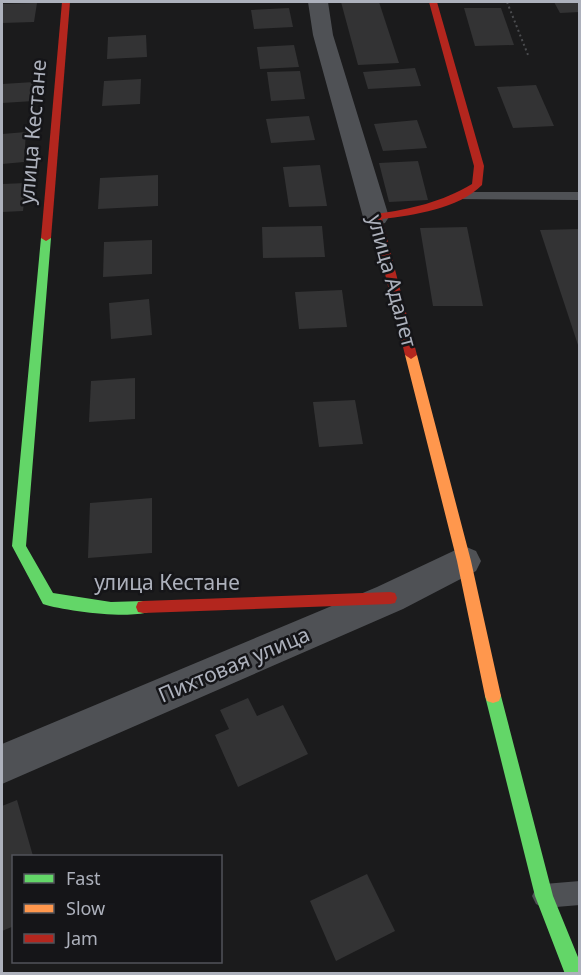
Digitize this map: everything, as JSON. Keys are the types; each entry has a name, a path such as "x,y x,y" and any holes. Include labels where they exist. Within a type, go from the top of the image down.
{"street":[{"name":"улица Кестане","path":"66,2 19,546 48,599 111,608 390,598"},
{"name":"улица Адалет","path":"318,2 323,35 376,217 464,561 505,749 544,896 572,972"},
{"path":"376,217 438,208 477,184 479,166 433,2"},
{"name":"Пихтовая улица","path":"2,764 390,598 464,561"}],"lane":[{"path":"460,196 579,196"},
{"path":"544,896 579,893"}],"path":[{"path":"507,2 528,55"}],"building":[{"path":"341,2 379,2 399,63 358,65"},
{"path":"554,2 580,2 580,12 560,13"},
{"path":"37,3 34,22 2,23 2,4"},
{"path":"289,8 293,27 254,29 251,10"},
{"path":"464,8 501,8 514,45 475,46"},
{"path":"146,35 147,57 107,59 108,37"},
{"path":"294,45 299,67 260,69 257,47"},
{"path":"415,68 421,86 368,89 363,72"},
{"path":"300,71 305,99 271,101 267,72"},
{"path":"141,79 140,104 102,106 104,81"},
{"path":"34,82 34,101 2,103 2,84"},
{"path":"536,85 554,126 513,128 497,87"},
{"path":"309,116 315,140 271,143 266,119"},
{"path":"417,120 427,148 383,151 374,124"},
{"path":"26,132 24,162 2,164 2,134"},
{"path":"418,161 428,200 389,202 379,163"},
{"path":"320,165 327,206 289,207 283,167"},
{"path":"158,175 158,206 98,209 100,178"},
{"path":"26,183 23,211 2,212 2,184"},
{"path":"322,226 325,257 263,258 262,227"},
{"path":"467,227 483,306 433,306 420,228"},
{"path":"580,229 580,348 579,348 540,230"},
{"path":"152,240 152,274 103,277 104,242"},
{"path":"342,290 347,327 299,329 295,292"},
{"path":"149,299 152,335 111,339 109,303"},
{"path":"135,378 135,419 89,422 91,381"},
{"path":"355,400 363,444 319,447 313,402"},
{"path":"152,498 152,553 88,558 90,503"},
{"path":"248,698 257,716 283,705 308,754 238,787 215,735 229,729 220,710"},
{"path":"17,800 33,855 12,855 12,927 2,931 2,806"},
{"path":"367,874 395,931 336,961 310,901"}],"traffic: fast":[{"path":"46,238 19,546 48,599 111,608 143,607"},
{"path":"493,696 544,896 575,974"}],"traffic: slow":[{"path":"411,355 464,561 493,696"}],"traffic: jam":[{"path":"46,238 66,2"},
{"path":"411,355 376,217 416,210 453,198 477,185 479,166 433,2"},
{"path":"143,607 390,598"}]}
